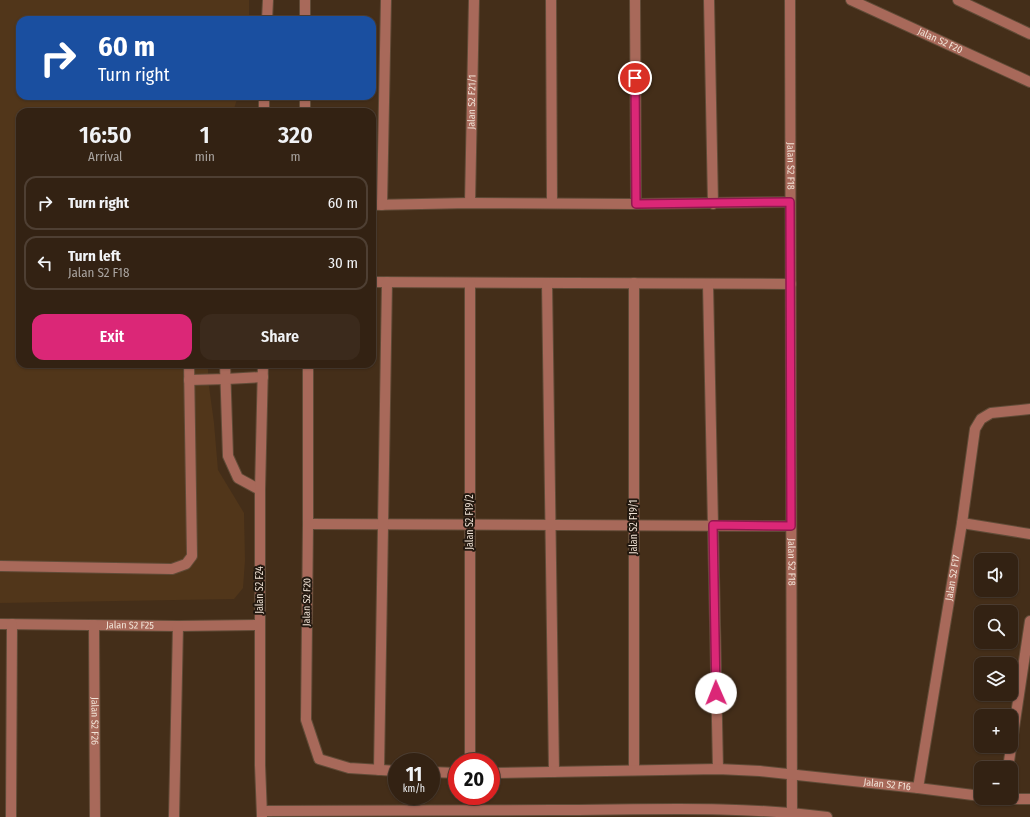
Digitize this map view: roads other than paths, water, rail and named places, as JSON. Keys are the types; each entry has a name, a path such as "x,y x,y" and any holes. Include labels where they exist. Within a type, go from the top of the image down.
{"street":[{"path":"267,16 268,0"},
{"path":"305,0 305,16"},
{"path":"386,0 377,205 470,203 713,204 790,202"},
{"name":"Jalan S2 F21/1","path":"470,203 474,0"},
{"path":"550,0 552,203"},
{"path":"635,0 636,204"},
{"path":"709,0 713,204"},
{"name":"Jalan S2 F18","path":"790,0 792,815"},
{"name":"Jalan S2 F20","path":"851,0 1030,82"},
{"path":"958,0 1030,34"},
{"path":"376,282 791,284"},
{"path":"379,770 387,282"},
{"name":"Jalan S2 F19/2","path":"470,283 470,753"},
{"path":"547,283 554,772"},
{"name":"Jalan S2 F19/1","path":"634,283 634,770"},
{"path":"708,284 718,769"},
{"path":"0,566 172,569 186,564 192,556 189,368"},
{"path":"225,368 228,456 238,478 260,490"},
{"name":"Jalan S2 F24","path":"262,814 260,765 260,490 263,368"},
{"name":"Jalan S2 F20","path":"308,368 306,720 319,759 349,768 388,770"},
{"path":"189,380 263,377"},
{"name":"Jalan S2 F17","path":"918,788 962,523 975,429 981,419 991,413 1030,409"},
{"path":"962,523 1030,534"},
{"path":"308,524 791,526"},
{"path":"1009,761 1030,621"},
{"name":"Jalan S2 F25","path":"0,624 178,626 260,625"},
{"path":"11,817 12,624"},
{"name":"Jalan S2 F26","path":"94,625 95,817"},
{"path":"174,817 178,626"},
{"name":"Jalan S2 F16","path":"500,773 718,769 760,771 974,795"},
{"path":"1018,799 1030,799"},
{"path":"262,814 708,813 827,817"}]}
